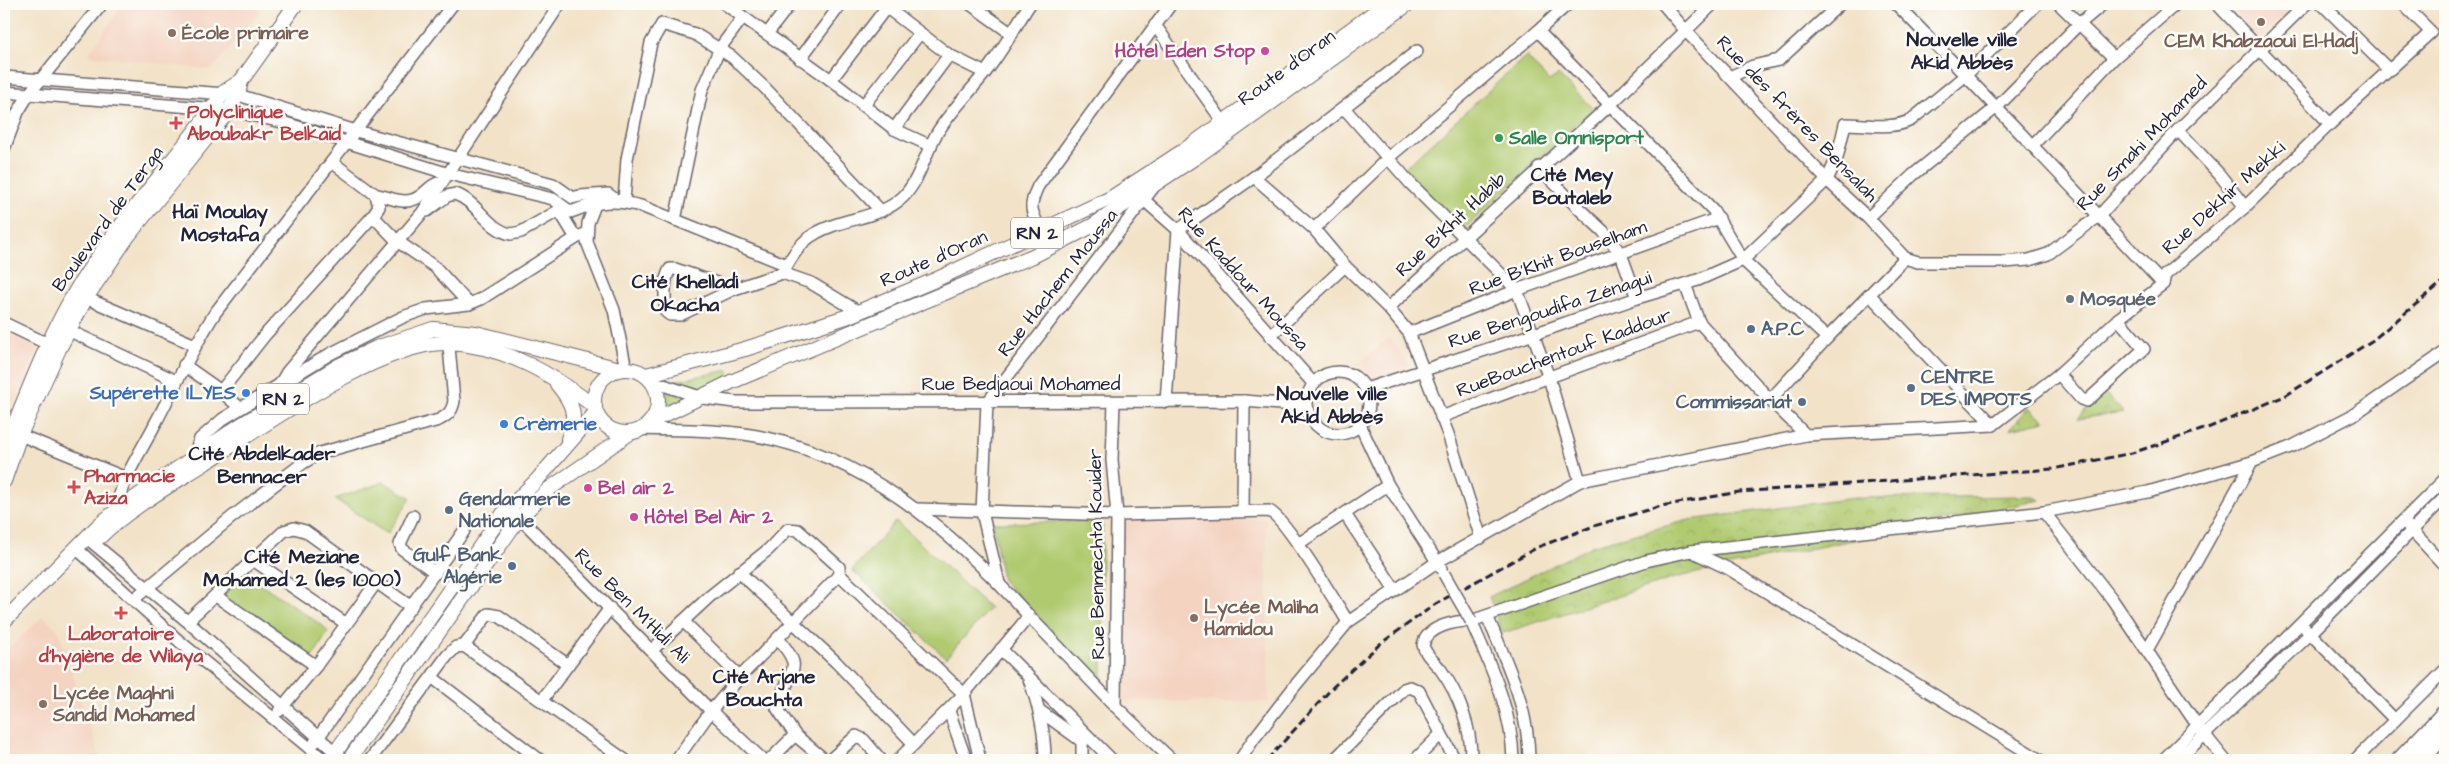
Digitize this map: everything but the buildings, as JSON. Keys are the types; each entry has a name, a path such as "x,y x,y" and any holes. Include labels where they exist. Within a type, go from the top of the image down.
{"highway":[{"path":"2400,760 2445,712"},
{"path":"2420,760 2445,734"}],"main road":[{"name":"Boulevard de Terga","path":"4,481 53,347 68,330 86,298 128,236 228,110 240,88 296,4"},
{"name":"Route d'Oran","path":"648,378 859,312 936,280 1111,198 1223,122 1386,4"},
{"name":"Route d'Oran","path":"703,398 731,382 1033,256 1092,226 1196,157 1408,4"},
{"name":"Boulevard de Terga","path":"4,450 53,347 80,284 115,234 213,109 224,92 240,88"},
{"name":"RN 2","path":"4,633 90,541 106,531 119,515 193,458 239,426 340,365 399,340 433,329 527,363 549,374 596,410"},
{"name":"RN 2","path":"119,515 167,488 328,386 384,358 448,336 494,337 623,369"},
{"path":"349,760 519,518 549,489 641,428 658,404 658,395 648,378 623,369 605,377 596,390 596,410 600,420 614,430 641,428"},
{"path":"549,374 564,393 573,409 573,424 564,447"},
{"name":"RN 2","path":"641,428 703,398"},
{"path":"333,758 459,574 510,506 537,480 596,410"},
{"name":"RN 2","path":"4,621 80,552"}],"street":[{"path":"4,149 18,112 29,94 102,4"},
{"path":"119,515 126,478 184,365 215,313 453,4"},
{"path":"279,386 287,372 420,216 459,160 560,4"},
{"path":"725,4 831,80 894,129 931,146"},
{"path":"767,34 790,4"},
{"path":"800,58 841,4"},
{"path":"970,4 1012,34"},
{"path":"734,289 670,269 667,273 666,312 674,316 680,315 734,289 785,269 796,251 812,235 840,223 881,211 896,203 906,194 953,109 985,73 1030,4"},
{"path":"1041,231 1031,212 1031,200 1038,186 1171,4"},
{"path":"1314,229 1388,158 1568,4"},
{"name":"Rue des frères Bensalah","path":"1663,4 1685,30 1827,180 1868,218 1906,258"},
{"name":"Rue B'Khit Habib","path":"1388,308 1539,167 1610,104 1713,4"},
{"path":"1730,77 1753,66 1779,60 1840,4"},
{"path":"1896,4 1998,106 2032,146 2163,284"},
{"path":"1743,260 1827,180 1837,158 1845,124 1902,125 1917,116 1966,75 2037,4"},
{"path":"2059,4 2114,58"},
{"path":"1868,218 1913,175 1998,106 2079,24 2103,4"},
{"path":"2032,146 2114,58 2176,4"},
{"path":"2217,4 2330,124"},
{"name":"Rue Smahi Mohamed","path":"1906,258 1918,262 2029,260 2048,254 2099,216 2178,130 2306,4"},
{"path":"2322,4 2389,70"},
{"name":"Rue Dekhir Mekki","path":"1993,425 2059,374 2118,318 2163,284 2165,275 2245,207 2330,124 2431,32 2403,4"},
{"path":"831,80 886,5 949,55 985,73"},
{"path":"675,220 702,90 720,48 743,17"},
{"path":"620,201 651,43 662,24 695,34 720,48 765,88 881,211"},
{"path":"1155,25 1223,122"},
{"path":"1538,31 1719,218 1743,260 1827,338"},
{"path":"863,106 894,63 920,33"},
{"path":"1166,402 1178,230 1254,177 1417,51"},
{"path":"894,129 949,55"},
{"path":"4,76 224,92"},
{"path":"240,88 356,131 553,184 573,198"},
{"path":"4,92 228,110 282,122 446,178 553,199 588,228"},
{"path":"1344,108 1463,238 1517,290 1550,378 1580,481"},
{"path":"2178,130 2219,174 2245,207"},
{"path":"332,162 376,195 386,196 399,201 412,200 426,192 434,183 446,178"},
{"path":"1539,167 1603,231 1621,254 1637,298"},
{"path":"1254,177 1314,229 1345,266 1388,308 1409,333 1441,417 1481,538"},
{"name":"Rue Hachem Moussa","path":"986,403 1159,181"},
{"path":"420,216 447,196 455,194 468,201 497,227 511,234 521,232 558,211 576,238"},
{"path":"221,390 264,335 373,216 379,207 376,195"},
{"path":"573,198 580,195 592,199 620,201 675,220 785,269 859,312"},
{"path":"571,212 573,198"},
{"path":"571,212 592,199"},
{"path":"592,199 588,228 589,248 614,310 623,369"},
{"name":"Rue Kaddour Moussa","path":"1144,200 1178,230 1313,383"},
{"path":"373,216 398,241 435,267 469,304"},
{"name":"Rue B'Khit Bouselham","path":"1409,333 1517,290 1719,218"},
{"path":"193,458 196,446 207,431 239,407 279,386 330,354 403,317 426,309 469,304 576,238 588,228"},
{"path":"1770,400 1827,338 1906,258"},
{"name":"Rue Bengoudifa Zénagui","path":"1366,388 1534,334 1637,298 1685,284 1743,260"},
{"path":"1270,336 1345,266"},
{"path":"1685,284 1699,322 1770,400 1806,435"},
{"path":"1870,295 1993,425"},
{"path":"86,298 195,345"},
{"path":"2059,374 2081,398 2087,401 2144,349 2118,318"},
{"name":"RueBouchentouf Kaddour","path":"1441,417 1699,322"},
{"path":"4,323 53,347"},
{"path":"68,330 176,381"},
{"path":"134,599 232,517 303,463 320,453 448,416 454,401 448,336"},
{"path":"1471,760 1470,733 1458,701 1442,671 1423,646 1432,632 1450,623 1471,622 1646,561 1691,551 2044,512 2148,492 2252,462 2293,446 2346,418 2445,352"},
{"path":"184,365 221,390 239,407"},
{"path":"1339,371 1353,375 1366,388 1369,409 1360,425 1344,434 1333,434 1322,430 1314,423 1306,406 1308,394 1313,383 1328,373 1339,371"},
{"name":"Rue Bedjaoui Mohamed","path":"648,378 703,398 735,402 893,400 986,403 1244,401 1306,406"},
{"path":"1243,510 1244,401"},
{"name":"Rue Benmechta Kouider","path":"1114,402 1112,460 1117,515 1115,706"},
{"path":"986,403 982,512 999,585"},
{"path":"1360,425 1388,485 1437,562 1471,622 1503,696 1510,726 1512,760"},
{"path":"1240,760 1288,694 1348,622 1437,562 1580,481 1806,435 1993,425"},
{"path":"641,428 708,430 745,434 798,447 854,471 890,491 917,509 974,559 1115,706 1172,760"},
{"path":"20,435 126,478"},
{"path":"2147,650 2252,462"},
{"path":"2178,760 2200,729 2301,623 2445,479"},
{"path":"1298,544 1388,485"},
{"path":"2163,760 2310,634 2445,497"},
{"name":"Rue Ben M'Hidi Ali","path":"510,506 519,518 711,711 763,760"},
{"path":"917,509 1117,515 1243,510 1273,512 1298,544 1348,622"},
{"path":"2044,512 2112,600 2200,729 2225,760"},
{"path":"1345,514 1395,590"},
{"path":"413,516 400,544 402,549 436,573"},
{"path":"2403,522 2445,566"},
{"path":"192,617 284,530 294,528 306,531 411,607"},
{"path":"652,650 739,572 769,549 788,529 798,530 839,567 839,574 740,677 711,711 676,760"},
{"path":"310,748 319,738 464,531"},
{"path":"90,541 147,588 319,738 333,758"},
{"path":"1691,551 1729,569 2040,760"},
{"path":"80,552 179,641 310,748 333,758"},
{"path":"253,560 346,623"},
{"path":"739,572 793,621 914,744"},
{"path":"839,574 964,694 979,756 964,759 949,711"},
{"path":"274,718 316,666 376,583"},
{"path":"216,596 316,666"},
{"path":"542,700 610,608"},
{"path":"464,646 488,614 493,614 568,665"},
{"path":"898,760 949,711 1029,616"},
{"path":"1487,616 1520,693 1526,724 1529,760"},
{"path":"683,621 740,677"},
{"path":"2301,623 2395,720"},
{"path":"778,638 793,661 794,670 783,687 778,708 795,735 825,760"},
{"path":"370,760 456,647 464,646 625,760"},
{"path":"1001,649 1112,760"},
{"path":"2355,760 2445,670"},
{"path":"1028,675 1040,711 1045,742 1045,760"},
{"path":"433,678 540,760"},
{"path":"1334,760 1406,687 1412,687 1419,691 1440,735 1455,760"},
{"path":"1040,711 1083,742"},
{"path":"1079,725 1083,742 1082,760"},
{"path":"770,760 795,735"},
{"path":"1415,760 1440,735"},
{"path":"830,760 856,736 864,740 882,760"}],"shaded area":[{"name":"École primaire","path":"123,4 251,4 261,11 211,70 88,55"},
{"name":"CEM Khabzaoui El-Hadj","path":"2228,4 2296,4 2259,40"},
{"path":"4,332 39,348 16,403 4,397"},
{"path":"1390,338 1410,366 1378,383 1357,364"},
{"name":"Lycée Maliha Hamidou","path":"1130,518 1266,519 1269,702 1123,701 1118,535 1123,534 1123,524"},
{"name":"Lycée Maghni Sandid Mohamed","path":"43,616 58,630 99,754 104,760 4,760 4,653"}],"green space":[{"name":"Salle Omnisport","path":"1526,56 1549,81 1558,75 1593,108 1462,231 1404,169"},
{"path":"729,370 730,380 700,392 675,381"},
{"path":"655,386 687,399 659,410 659,394"},
{"path":"2103,391 2123,412 2078,419"},
{"path":"2029,407 2045,421 2010,429"},
{"path":"384,482 411,498 387,534 335,499"},
{"path":"2031,496 2040,500 1678,577 1503,633 1489,597 1594,545 1689,520 1854,498"},
{"path":"896,521 990,608 946,658 852,570"},
{"path":"1102,521 1102,684 1002,580 993,523"},
{"path":"243,575 249,576 323,626 328,632 313,656 307,657 224,600 224,594"}],"railway":[{"path":"1267,760 1334,686 1380,644 1437,603 1538,547 1594,526 1661,506 1739,492 2053,469 2132,453 2210,427 2285,396 2373,340 2445,280"}],"place":[{"name":"CEM Khabzaoui El-Hadj","path":"2261,22"},
{"name":"École primaire","path":"172,33"},
{"name":"Hôtel Eden Stop","path":"1265,51"},
{"name":"Polyclinique Aboubakr Belkaïd","path":"176,123"},
{"name":"Salle Omnisport","path":"1499,138"},
{"name":"Mosquée","path":"2070,299"},
{"name":"A.P.C","path":"1751,329"},
{"name":"CENTRE DES IMPOTS","path":"1911,388"},
{"name":"Supérette ILYES","path":"246,393"},
{"name":"Commissariat","path":"1802,402"},
{"name":"Crèmerie","path":"504,424"},
{"name":"Pharmacie Aziza","path":"74,487"},
{"name":"Bel air 2","path":"588,488"},
{"name":"Gendarmerie Nationale","path":"449,510"},
{"name":"Hôtel Bel Air 2","path":"634,517"},
{"name":"Gulf Bank Algérie","path":"512,566"},
{"name":"Laboratoire d'hygiène de Wilaya","path":"121,613"},
{"name":"Lycée Maliha Hamidou","path":"1194,618"},
{"name":"Lycée Maghni Sandid Mohamed","path":"43,704"}],"district":[{"name":"Nouvelle ville Akid Abbès","path":"1962,52"},
{"name":"Cité Mey Boutaleb","path":"1572,186"},
{"name":"Haï Moulay Mostafa","path":"220,224"},
{"name":"Cité Khelladi Okacha","path":"685,294"},
{"name":"Nouvelle ville Akid Abbès","path":"1332,406"},
{"name":"Cité Abdelkader Bennacer","path":"262,466"},
{"name":"Cité Meziane Mohamed 2 (les 1000)","path":"302,568"},
{"name":"Cité Arjane Bouchta","path":"764,688"}]}
